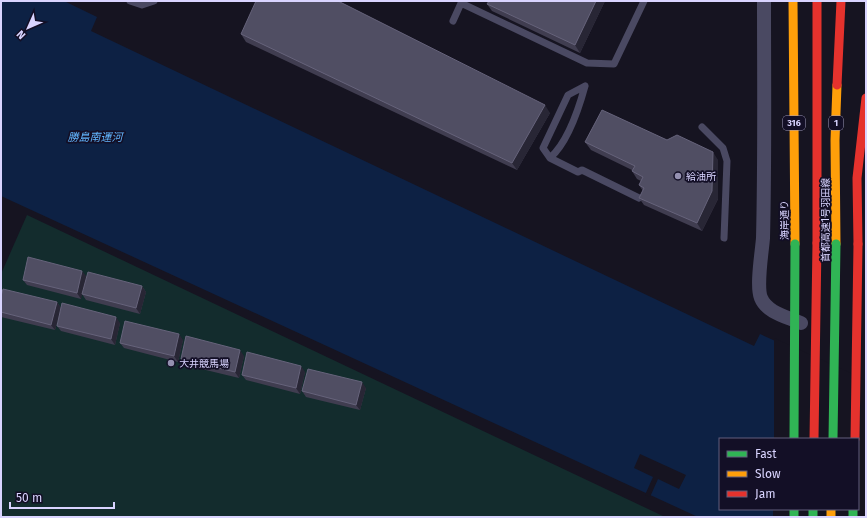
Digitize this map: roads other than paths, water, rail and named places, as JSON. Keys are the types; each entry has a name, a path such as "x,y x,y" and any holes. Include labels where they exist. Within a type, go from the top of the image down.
{"main road":[{"name":"海岸通り","path":"793,1 795,244 794,438"},
{"name":"首都高速1号羽田線","path":"814,438 817,243 817,1"},
{"name":"首都高速1号羽田線","path":"833,438 836,244 835,140 840,63 841,1"},
{"path":"840,63 849,33"},
{"path":"855,438 858,244 857,178 866,98"}],"street":[{"path":"764,1 761,298 767,307 775,313 855,343 866,342"}],"lane":[{"path":"130,1 142,5 154,1"},
{"path":"453,21 461,2 587,63 614,64 644,1"},
{"path":"550,158 559,150 580,103 585,86 568,95 543,148 550,158 578,172 582,170 639,198"},
{"path":"702,127 723,148 727,161 724,238"}],"water":[{"name":"勝島南運河","path":"1,1 64,1 97,17 91,31 754,346 760,334 866,382 866,517 698,517 1,196"}],"place":[{"name":"給油所","path":"678,176"},
{"name":"大井競馬場","path":"171,363"}]}
